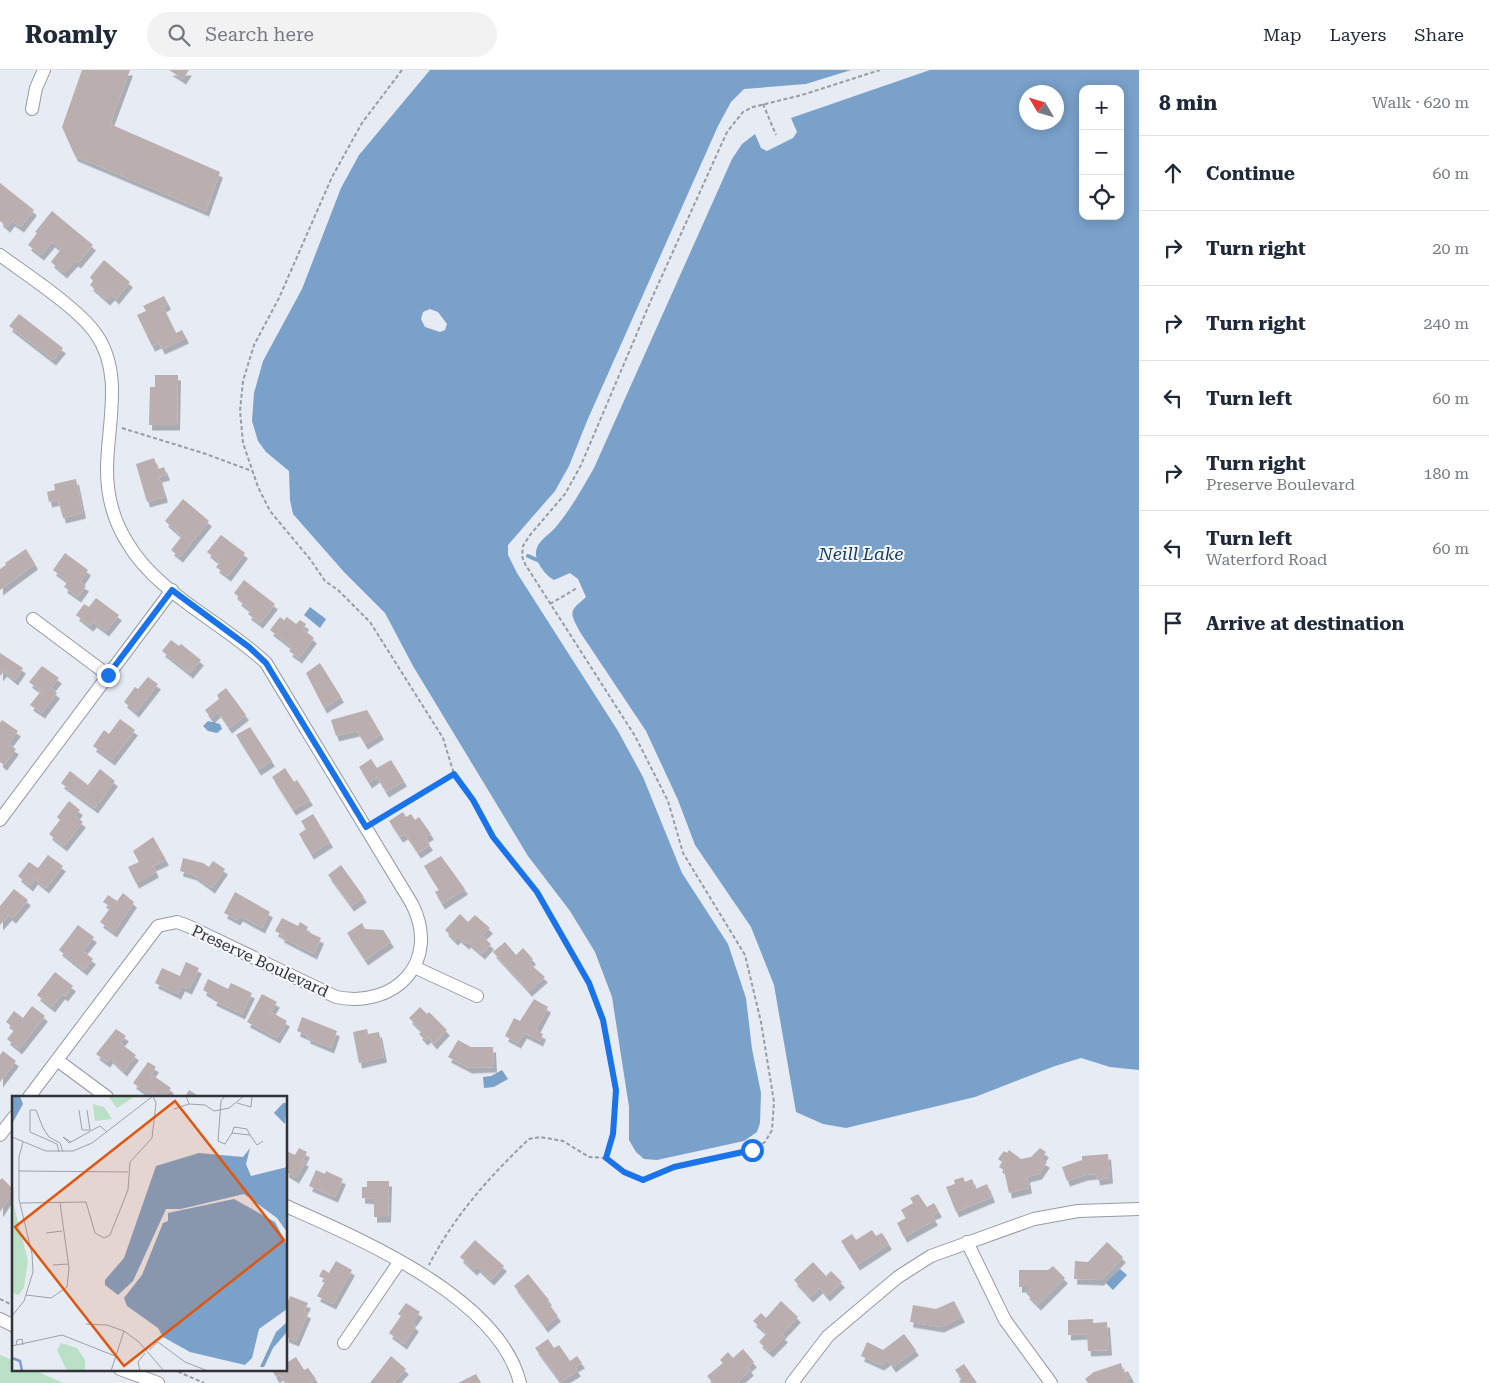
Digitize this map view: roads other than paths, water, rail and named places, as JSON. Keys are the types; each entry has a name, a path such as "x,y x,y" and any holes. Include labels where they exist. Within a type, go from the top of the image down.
{"street":[{"path":"32,109 36,88 44,70"},
{"name":"Preserve Boulevard","path":"0,255 82,319 95,333 105,349 111,367 112,386 107,471 109,496 115,520 141,563 172,590 249,647 266,663 366,827 418,917 422,933 421,948 408,977 396,988 381,995 352,1000 336,997 178,918 158,926 150,934 30,1096"},
{"path":"0,820 172,590"},
{"path":"33,620 108,675"},
{"path":"414,967 476,996"},
{"path":"57,1060 106,1096"},
{"path":"0,1135 12,1120"},
{"path":"288,1207 376,1247 423,1274 483,1320 511,1359 520,1383"},
{"path":"792,1383 828,1336 898,1277 931,1256 1034,1219 1078,1211 1139,1208"},
{"path":"967,1242 1005,1320 1051,1383"},
{"path":"344,1343 400,1261"},
{"path":"0,1319 12,1325"},
{"path":"123,1370 158,1383"}],"water":[{"path":"430,70 851,70 806,84 744,89 731,102 718,126 587,421 569,466 555,491 508,545 508,555 517,573 618,731 643,777 682,873 728,944 746,998 752,1049 761,1093 760,1123 757,1132 744,1141 657,1160 644,1159 636,1152 629,1140 629,1107 612,997 595,952 570,911 528,856 413,666 385,613 344,572 293,514 290,500 289,471 266,452 258,441 252,421 254,393 263,361 302,289 341,188 359,155","holes":["430,309 438,312 447,324 445,330 440,332 425,327 421,319 423,312"]},
{"name":"Neill Lake","path":"930,70 1139,70 1139,1070 1110,1067 1081,1058 975,1097 846,1128 823,1124 796,1112 774,985 751,927 695,845 678,800 646,731 576,625 572,612 586,597 578,579 570,573 554,580 545,572 537,560 537,548 566,514 594,468 732,159 742,144 755,134 761,148 767,151 793,138 797,132 791,118"},
{"path":"310,607 326,619 320,628 304,615"},
{"path":"208,721 220,724 222,729 217,733 208,731 203,726"},
{"path":"502,1070 508,1079 494,1087 484,1088 483,1077 491,1076"},
{"path":"1120,1269 1127,1275 1113,1290 1106,1283"}],"waterway":[{"path":"528,556 542,562"}]}
